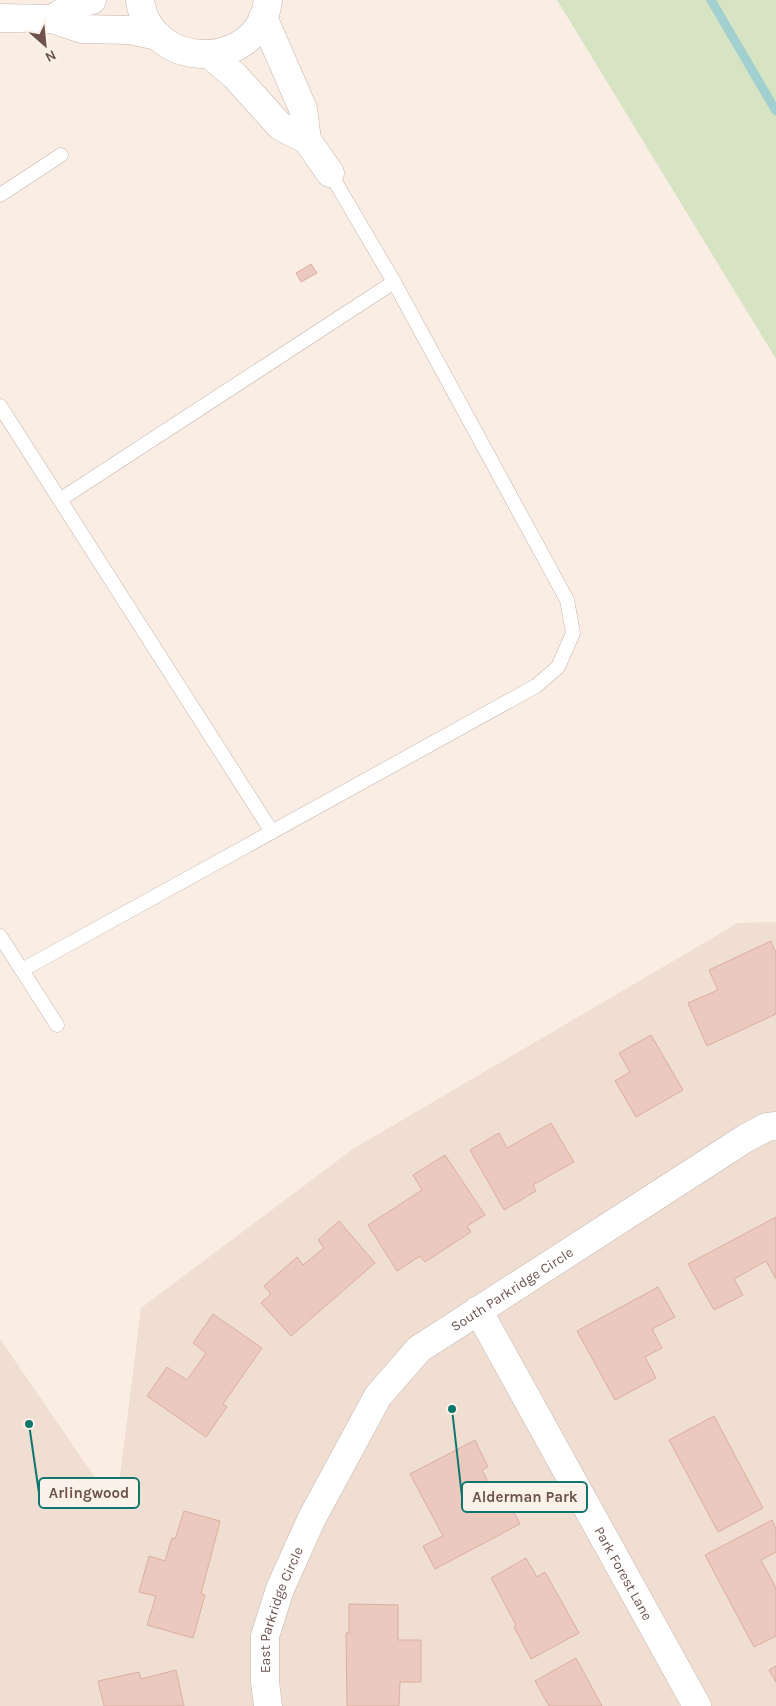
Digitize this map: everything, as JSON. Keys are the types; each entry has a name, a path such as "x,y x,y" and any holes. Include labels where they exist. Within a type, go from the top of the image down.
{"street":[{"path":"52,19 74,5 92,0"},
{"path":"140,0 148,22 158,36 173,48 191,54 210,55 227,51 242,43 254,32 266,9"},
{"path":"266,9 303,109 307,140 330,174"},
{"path":"0,18 52,19 82,29 129,30 158,36"},
{"path":"210,55 235,76 280,126 307,140"},
{"name":"South Parkridge Circle","path":"312,1518 378,1396 419,1349 746,1138 767,1127 776,1126"},
{"name":"Park Forest Lane","path":"478,1310 697,1706"},
{"name":"East Parkridge Circle","path":"268,1706 265,1682 265,1636 280,1589 312,1518"}],"lane":[{"path":"0,195 61,156"},
{"path":"22,970 536,686 558,667 572,633 568,600 394,282 330,174"},
{"path":"61,499 394,282"},
{"path":"0,406 272,832"},
{"path":"0,936 57,1025"}],"shaded area":[{"path":"776,922 776,1706 0,1706 0,1339 116,1508 141,1308 353,1149 738,923"}],"green space":[{"path":"557,0 776,0 776,359"}],"building":[{"path":"311,264 317,273 301,282 296,273"},
{"path":"771,941 776,953 776,1014 707,1046 688,1003 718,990 709,970"},
{"path":"651,1035 683,1090 636,1117 615,1081 630,1072 619,1053"},
{"path":"551,1123 574,1162 533,1185 536,1191 504,1210 470,1150 499,1133 507,1148"},
{"path":"445,1155 485,1215 467,1226 471,1232 425,1262 420,1256 397,1271 368,1225 422,1190 413,1175"},
{"path":"776,1217 776,1279 766,1261 734,1279 743,1295 714,1310 688,1264"},
{"path":"339,1221 375,1263 291,1336 261,1303 271,1294 264,1286 297,1257 303,1265 324,1248 318,1240"},
{"path":"658,1287 675,1317 652,1329 662,1348 645,1357 656,1378 615,1400 577,1331"},
{"path":"213,1314 262,1348 223,1404 227,1407 206,1437 147,1396 167,1367 187,1380 206,1353 193,1343"},
{"path":"714,1416 763,1508 718,1532 669,1440"},
{"path":"475,1440 488,1467 482,1470 502,1508 510,1505 520,1524 435,1569 423,1546 443,1536 410,1474"},
{"path":"184,1511 220,1521 201,1594 205,1595 193,1638 147,1625 156,1596 139,1592 149,1556 165,1561 172,1538 175,1539"},
{"path":"772,1520 776,1529 776,1552 761,1560 776,1588 776,1636 754,1647 705,1555"},
{"path":"526,1558 537,1577 545,1572 579,1633 531,1659 514,1627 516,1625 491,1578"},
{"path":"349,1604 398,1605 398,1640 421,1640 421,1682 400,1682 399,1706 347,1706 346,1633 349,1633"},
{"path":"576,1658 602,1706 549,1706 535,1681"},
{"path":"776,1666 776,1682 769,1670"},
{"path":"176,1670 184,1706 104,1706 98,1681 139,1672 141,1679"}],"waterway":[{"path":"711,0 776,111"}],"place":[{"name":"Alderman Park","path":"452,1409"},
{"name":"Arlingwood","path":"29,1424"}]}
